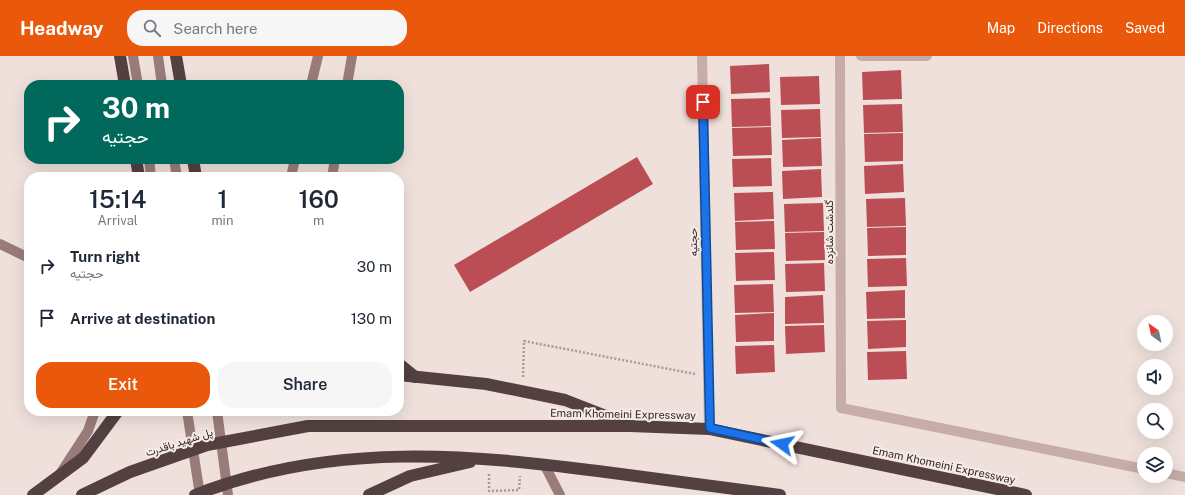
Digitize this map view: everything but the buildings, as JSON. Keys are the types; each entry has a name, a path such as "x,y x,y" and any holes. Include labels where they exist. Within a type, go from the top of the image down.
{"highway":[{"path":"120,56 124,80"},
{"path":"176,56 180,80"},
{"path":"404,368 415,377"},
{"path":"404,376 486,384 565,400 630,426"},
{"path":"33,495 83,458 114,416"},
{"name":"Emam Khomeini Expressway","path":"308,426 630,426 710,428 1026,495"},
{"name":"پل شهید باقدرت","path":"82,495 130,472 207,445 308,426"},
{"path":"195,495 274,471 328,461 400,455 488,458 780,495"},
{"path":"369,495 410,476 488,458"}],"main road":[{"path":"133,56 137,80"},
{"path":"158,56 161,80"},
{"path":"312,80 318,56"},
{"path":"349,80 352,56"},
{"path":"0,244 24,256"},
{"path":"58,476 88,431 93,416"},
{"path":"188,416 200,495"},
{"path":"218,416 228,495"},
{"path":"544,464 560,495"}],"street":[{"name":"حجتیه","path":"702,56 710,428"},
{"name":"گلدشت شانزده","path":"840,56 841,408 1137,468"},
{"path":"860,56 927,57"},
{"path":"1173,474 1185,477"}],"path":[{"path":"524,362 524,341 708,376"},
{"path":"489,491 519,490"}],"route":[{"path":"703,102 710,428 782,444"}]}
